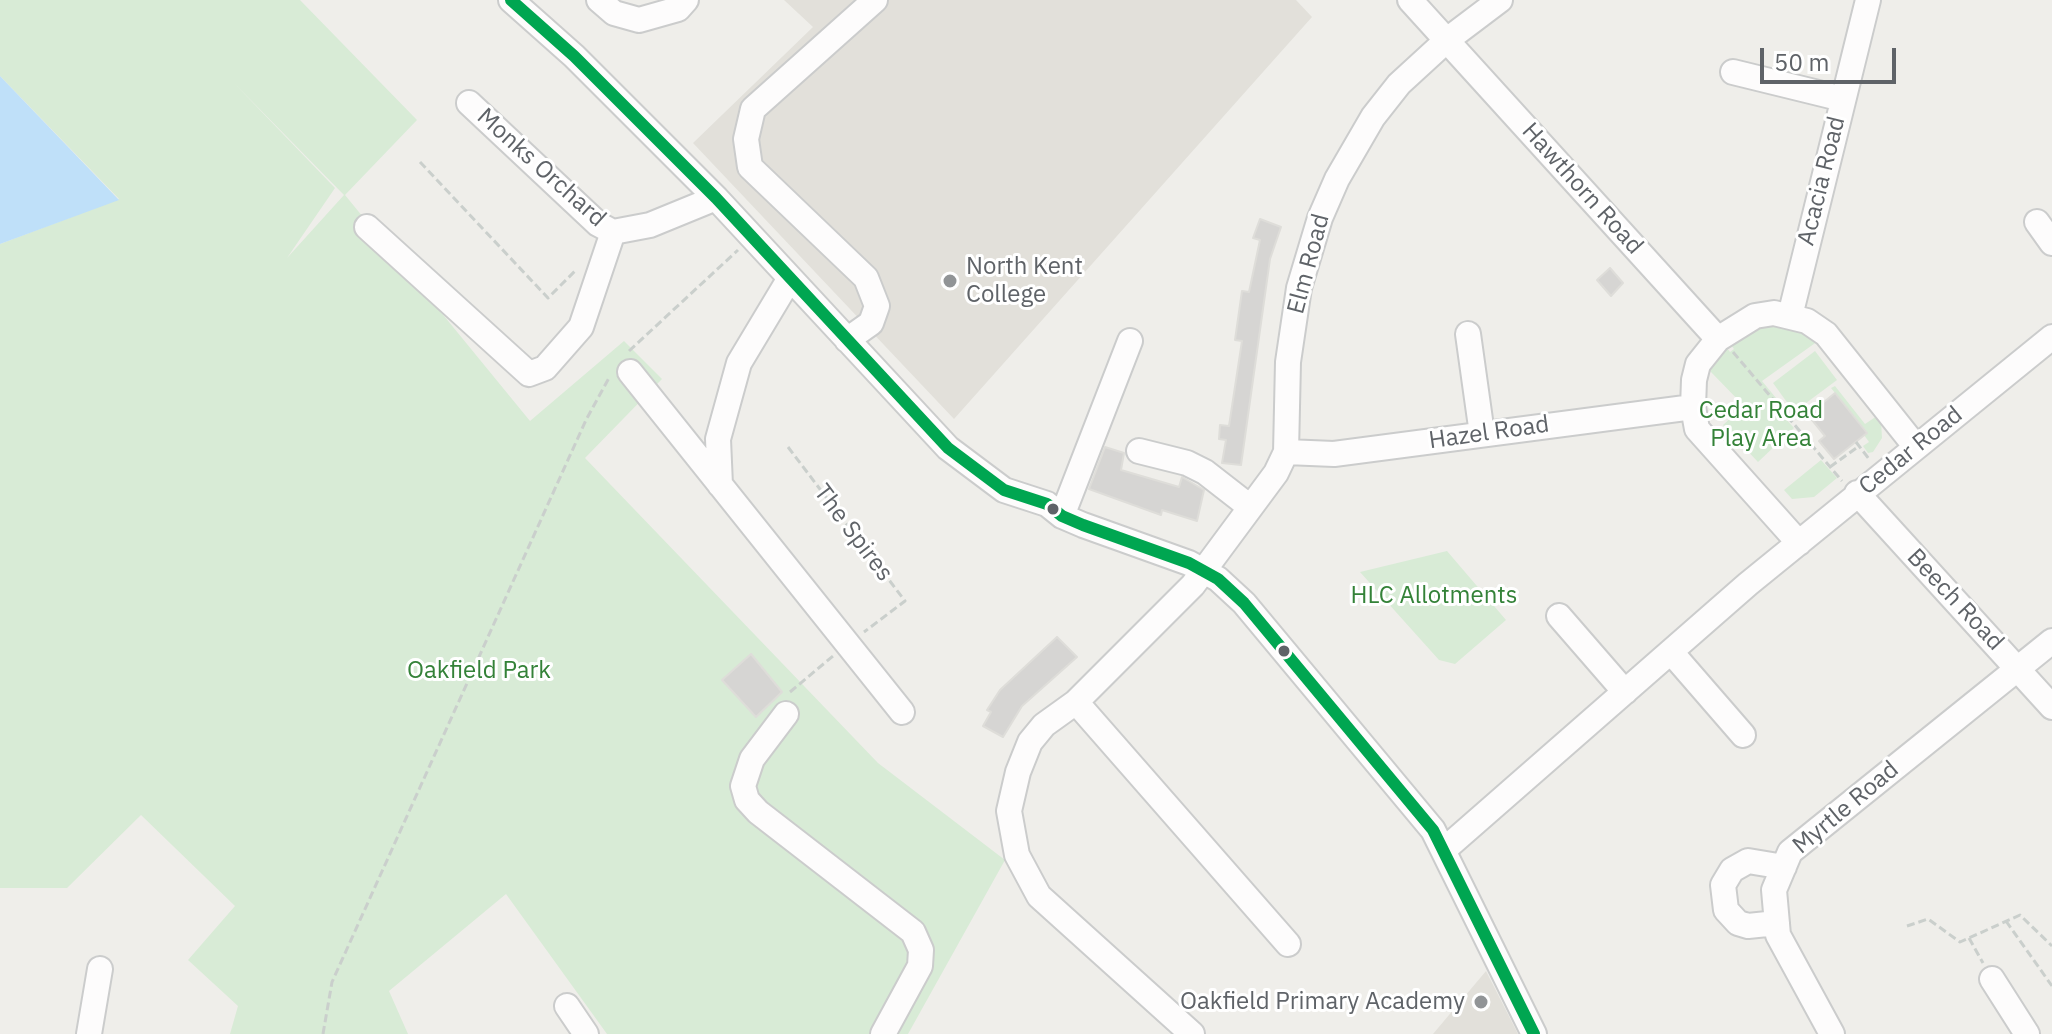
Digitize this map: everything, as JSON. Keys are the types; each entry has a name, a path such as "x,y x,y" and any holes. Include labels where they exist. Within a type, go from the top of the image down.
{"street":[{"path":"599,0 614,13 639,20 678,9 686,0"},
{"path":"847,340 871,323 877,306 866,278 750,167 746,139 753,109 875,0"},
{"name":"Hawthorn Road","path":"1410,0 1718,339"},
{"name":"Elm Road","path":"1192,1034 1039,896 1017,855 1009,811 1023,756 1044,725 1076,702 1193,585 1273,478 1286,452 1291,337 1299,288 1320,218 1337,179 1373,117 1405,77 1500,0"},
{"name":"Acacia Road","path":"1790,316 1868,0"},
{"path":"523,4 716,198 948,448 1004,490 1047,504 1062,516 1203,570 1222,582 1257,616 1348,731 1429,825 1445,849 1497,964 1534,1034"},
{"path":"1733,72 1843,99"},
{"name":"Monks Orchard","path":"469,103 598,224 613,232 650,225 716,198"},
{"path":"2037,222 2052,243"},
{"path":"367,227 529,374 545,368 581,327 613,232"},
{"path":"720,485 718,439 739,363 790,278"},
{"path":"1799,543 1697,429 1693,407 1698,364 1718,339 1755,316 1774,313 1807,321 1826,334 1916,447"},
{"path":"1468,334 1482,434"},
{"name":"Cedar Road","path":"1445,849 1857,493 2052,337"},
{"path":"1062,516 1130,341"},
{"path":"623,365 902,712"},
{"name":"Hazel Road","path":"1286,452 1334,454 1693,407"},
{"path":"1139,451 1187,463 1205,472 1250,507"},
{"name":"Beech Road","path":"1857,493 2052,707"},
{"path":"1559,616 1625,692"},
{"name":"Myrtle Road","path":"1832,1034 1778,935 1774,890 1790,852 2052,641"},
{"path":"1671,652 1743,735"},
{"path":"1076,702 1288,944"},
{"path":"787,703 752,759 743,786 747,800 758,812 913,932 921,950 920,966 883,1034"},
{"path":"1777,923 1748,926 1738,923 1726,910 1723,885 1732,870 1748,861 1784,867"},
{"path":"89,1034 100,969"},
{"path":"1992,979 2027,1034"},
{"path":"567,1006 586,1034"}],"path":[{"name":"Monks Orchard","path":"420,162 548,298 580,265"},
{"path":"323,1034 332,982 586,420 623,365 752,237"},
{"path":"1718,339 1728,346 1830,467 1857,493"},
{"path":"1830,467 1859,446"},
{"name":"The Spires","path":"788,447 905,601 848,644"},
{"path":"787,703 848,644"},
{"path":"1907,926 1928,919 1960,942 2020,915 2052,946"},
{"path":"2006,921 2052,986"},
{"path":"1969,938 1992,979"}],"shaded area":[{"name":"North Kent College","path":"784,0 1296,0 1312,17 954,419 693,143 813,27"},
{"name":"Oakfield Primary Academy","path":"1486,971 1518,1034 1433,1034"}],"green space":[{"name":"Oakfield Park","path":"0,0 300,0 417,120 345,195 530,421 624,341 662,379 585,458 878,763 1005,860 908,1034 607,1034 506,894 389,991 408,1034 230,1034 238,1006 188,960 235,906 141,815 67,888 0,888 0,244 119,199 0,76","holes":["233,82 344,195 287,258 335,188"]},
{"name":"Cedar Road Play Area","path":"1763,324 1796,326 1818,341 1762,381 1790,415 1786,419 1794,428 1758,462 1723,425 1744,406 1710,371 1724,344 1730,352 1734,349 1727,340"},
{"path":"1815,351 1837,380 1794,412 1773,383"},
{"path":"1835,386 1865,424 1877,416 1881,421 1882,438 1873,452 1868,453 1863,446 1869,442 1864,435 1867,432 1831,388"},
{"path":"1821,460 1837,478 1814,497 1792,499 1784,490"},
{"name":"HLC Allotments","path":"1447,551 1506,620 1455,664 1439,660 1360,572"}],"water":[{"path":"0,76 119,200 0,244"}],"building":[{"path":"1260,219 1281,227 1270,259 1241,465 1222,463 1226,440 1219,439 1220,425 1229,426 1242,341 1235,340 1242,291 1249,292 1260,240 1253,238"},
{"path":"1610,268 1623,283 1611,296 1597,280"},
{"path":"1835,393 1867,433 1834,459 1819,441 1825,436 1808,415"},
{"path":"1105,447 1124,453 1121,470 1179,487 1182,477 1204,490 1197,521 1162,510 1161,515 1089,489"},
{"path":"1057,637 1077,657 1022,706 1003,737 983,726 991,712 987,710 1000,690"},
{"path":"751,654 782,692 756,717 722,680"}],"transit line":[{"path":"511,0 574,56 716,198 948,448 1004,490 1047,504 1062,516 1083,525 1189,563 1218,579 1244,603 1433,830 1534,1034"}],"place":[{"name":"North Kent College","path":"950,281"},
{"name":"Oakfield Primary Academy","path":"1481,1002"}]}
